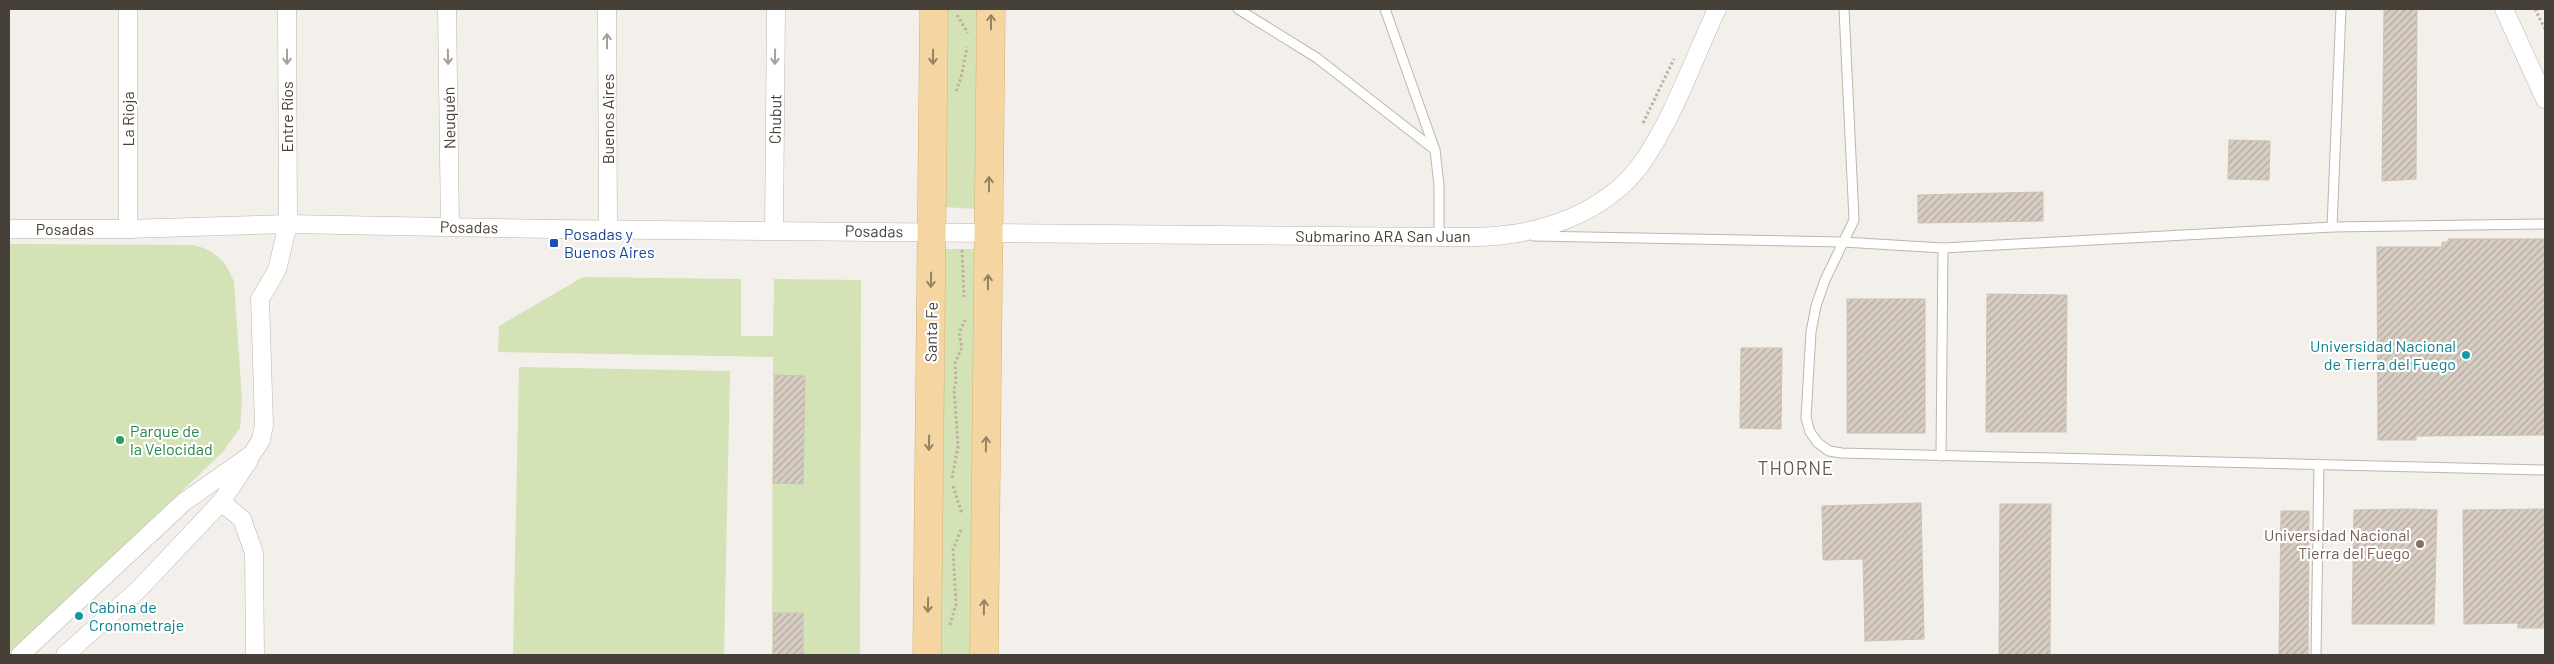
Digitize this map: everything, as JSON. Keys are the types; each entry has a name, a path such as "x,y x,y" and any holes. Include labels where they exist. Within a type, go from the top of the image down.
{"main road":[{"name":"Santa Fe","path":"927,655 930,232 943,9"},
{"path":"984,655 991,9"}],"street":[{"name":"La Rioja","path":"128,9 128,229"},
{"name":"Entre Ríos","path":"65,655 139,589 221,502 260,440 264,424 260,299 277,270 288,224 287,9"},
{"name":"Neuquén","path":"447,9 450,227"},
{"name":"Buenos Aires","path":"607,9 608,230"},
{"name":"Chubut","path":"774,230 776,9"},
{"name":"Submarino ARA San Juan","path":"930,232 1439,237 1504,235 1544,227 1575,217 1602,202 1644,161 1660,134 1717,9"},
{"path":"2504,9 2545,99"},
{"name":"Posadas","path":"9,229 128,229 288,224 608,230 930,232"},
{"path":"20,655 184,502 252,454"},
{"path":"221,502 242,519 254,553 255,655"}],"lane":[{"path":"1238,9 1317,58 1435,150"},
{"path":"1385,9 1435,150 1440,184 1439,237"},
{"path":"1844,9 1854,220 1825,280 1816,306 1811,332 1806,418 1810,432 1818,443 1829,451 1941,456 2545,470"},
{"path":"2332,227 2341,9"},
{"path":"1504,235 1844,242 1944,248 2332,227 2545,224"},
{"path":"1941,456 1944,248"},
{"path":"2316,655 2319,464"}],"path":[{"path":"943,9 968,33 961,78 952,96"},
{"path":"2535,9 2545,29"},
{"path":"1640,130 1677,52"},
{"path":"961,232 965,302"},
{"path":"949,627 956,604 953,550 961,533 962,524 962,514 952,480 958,446 954,389 956,382 955,363 962,346 959,332 966,314"}],"green space":[{"path":"947,9 979,9 975,209 945,207"},
{"name":"Parque de la Velocidad","path":"9,244 193,245 214,253 223,262 234,282 242,399 240,428 222,453 9,654"},
{"path":"945,249 977,249 972,655 940,655"},
{"path":"583,277 741,279 741,336 773,336 774,279 861,280 860,655 772,655 773,357 498,352 499,326"},
{"path":"519,367 730,371 724,655 513,655"}],"building":[{"path":"2384,9 2417,9 2416,179 2382,181"},
{"path":"2229,140 2270,141 2269,180 2228,179"},
{"path":"2043,192 2043,221 1918,223 1918,195"},
{"path":"2448,239 2545,239 2545,435 2416,436 2416,440 2378,440 2377,247 2442,247 2442,242 2448,242"},
{"path":"1987,294 2067,295 2066,432 1986,432"},
{"path":"1847,299 1925,299 1925,433 1847,433"},
{"path":"1741,348 1782,348 1781,429 1740,428"},
{"path":"775,375 805,376 803,484 773,483"},
{"path":"1921,503 1924,639 1865,641 1863,559 1823,560 1822,506"},
{"path":"2000,504 2051,504 2050,655 1999,655"},
{"path":"2545,509 2545,628 2518,628 2518,623 2464,624 2463,510"},
{"path":"2354,510 2437,510 2434,624 2352,624"},
{"path":"2281,511 2309,511 2308,655 2279,655"},
{"path":"774,613 803,613 803,655 773,655"}],"place":[{"name":"Posadas y Buenos Aires","path":"554,243"},
{"name":"Universidad Nacional de Tierra del Fuego","path":"2466,355"},
{"name":"Parque de la Velocidad","path":"120,440"},
{"name":"Universidad Nacional Tierra del Fuego","path":"2420,544"},
{"name":"Cabina de Cronometraje","path":"79,616"}],"district":[{"name":"THORNE","path":"1796,468"}]}
